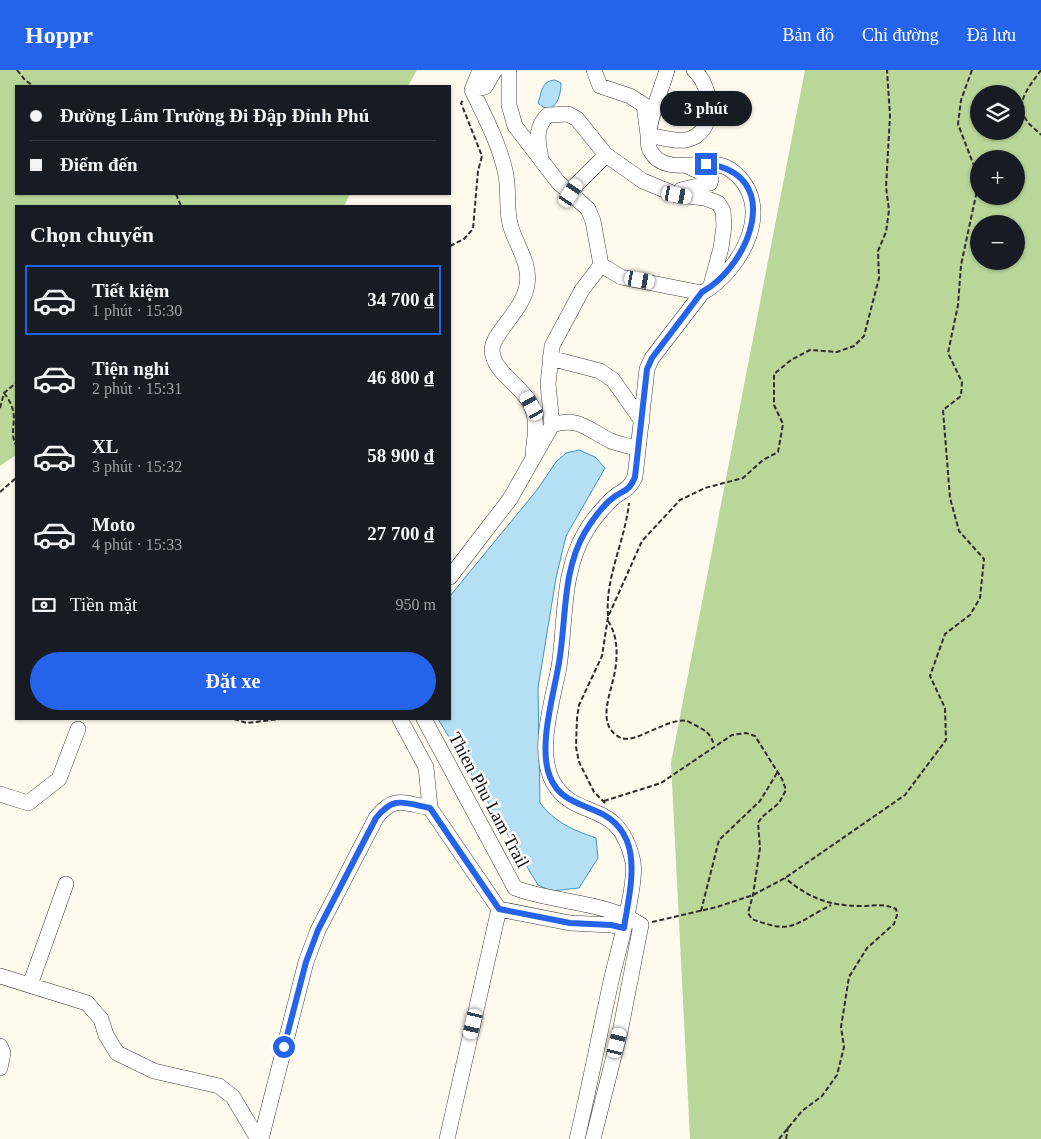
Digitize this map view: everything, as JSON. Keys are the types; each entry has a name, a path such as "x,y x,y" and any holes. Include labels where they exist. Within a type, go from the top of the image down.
{"street":[{"path":"480,70 472,90 490,129 506,174 510,224 526,263 528,282 521,305 495,340 492,349 499,367 518,385 532,406 536,435 531,463"},
{"path":"472,90 485,87 495,70"},
{"path":"451,576 510,500 552,425 548,384 552,346 577,298 601,265 593,221 588,209 558,182 515,126 511,116 509,100 509,70"},
{"path":"594,70 600,86 630,96 644,105 648,135"},
{"path":"577,1139 625,921 633,864 628,843 612,820 597,811 567,799 558,791 549,775 547,752 550,701 559,667 567,593 574,556 585,532 600,511 614,497 630,488 635,477 647,369 652,358 706,290 734,264 746,244 753,217 751,196 730,170 706,164 666,164 654,157 647,142 648,135 667,70"},
{"path":"648,135 686,140 699,134 706,124 709,112 706,86 701,76 694,70"},
{"path":"542,160 537,134 540,126 548,115 568,114 577,119 606,155 643,181 677,195 713,200 723,211 724,226 722,248 706,290"},
{"path":"571,193 577,184 606,155"},
{"path":"677,195 681,190 710,183 711,179 705,174 685,165"},
{"path":"601,265 621,277 706,290"},
{"path":"550,358 600,371 613,380 642,421"},
{"path":"552,425 565,420 576,422 612,441 638,449"},
{"path":"401,720 426,767 430,808 499,909 570,923 611,925 625,921"},
{"name":"Thien Phu Lam Trail","path":"425,720 515,888 530,894 641,924"},
{"path":"0,794 28,803 59,779 78,729"},
{"path":"259,1139 306,962 318,930 333,900 376,818 385,806 394,802 430,808"},
{"path":"30,985 66,884"},
{"path":"447,1139 499,909"},
{"path":"593,1139 620,1032 641,924"},
{"path":"0,976 87,1003 101,1019 106,1035 117,1053 132,1062 154,1071 219,1086 233,1097 259,1139"},
{"path":"0,1046 2,1053 0,1068"}],"path":[{"path":"17,70 32,85"},
{"path":"608,617 642,541 680,500 705,488 743,478 763,460 778,452 783,424 774,405 774,374 790,360 810,350 837,352 854,346 864,336 879,278 878,251 886,232 889,210 886,187 890,116 886,70"},
{"path":"970,156 958,124 961,100 972,70"},
{"path":"1041,70 1027,90 1022,106 1027,122 1041,135"},
{"path":"451,245 464,238 473,229 478,172 482,156 462,112 461,103 472,90"},
{"path":"641,924 701,911 753,895 785,878 904,795 946,740 945,708 930,676 945,634 970,615 980,598 984,559 959,531 950,498 943,410 961,396 962,382 948,353 958,304 961,265 974,205"},
{"path":"0,408 4,393 15,384"},
{"path":"4,393 15,414 13,437 15,442"},
{"path":"0,492 15,479"},
{"path":"610,808 594,792 584,776 576,747 576,733 579,705 602,656 608,621 607,598 627,520 630,488"},
{"path":"608,621 614,629 616,645 615,670 606,712 611,728 621,738 627,739 651,730 686,721 704,729 714,746"},
{"path":"237,720 247,723 275,720"},
{"path":"260,723 263,720"},
{"path":"604,801 661,783 732,735 746,734 755,736 782,779 786,790 779,803 762,817 758,823 760,848 753,895 748,913 752,919 774,928 793,927 815,912 831,905 886,904 896,909 897,916 894,924 867,948 848,977 842,1021 844,1047 837,1074 822,1096 802,1111 779,1139"},
{"path":"701,911 718,840 760,801 777,773"},
{"path":"785,878 812,896 831,905"},
{"path":"786,1139 789,1125"}],"green space":[{"path":"0,70 417,70 409,85 15,85 15,195 350,195 344,205 15,205 15,456 0,466"},
{"path":"805,70 1041,70 1041,1139 690,1139 671,763"}],"water":[{"path":"555,80 561,83 560,94 556,104 548,108 544,107 538,103 543,88 547,82"},
{"path":"579,450 595,457 605,468 566,536 556,578 538,688 540,803 552,816 565,825 596,838 598,858 579,888 551,891 538,885 439,720 451,720 451,595 537,490 556,462 566,453"}],"route":[{"path":"284,1047 296,996 318,930 376,818 385,806 394,802 430,808 499,909 570,923 611,925 624,928 633,864 628,843 612,820 597,811 582,807 567,799 558,791 549,775 547,726 550,701 559,667 567,593 574,556 585,532 600,511 614,497 630,488 635,477 647,369 652,358 702,292 711,288 737,260 749,238 753,206 746,186 730,170 706,164"}]}
